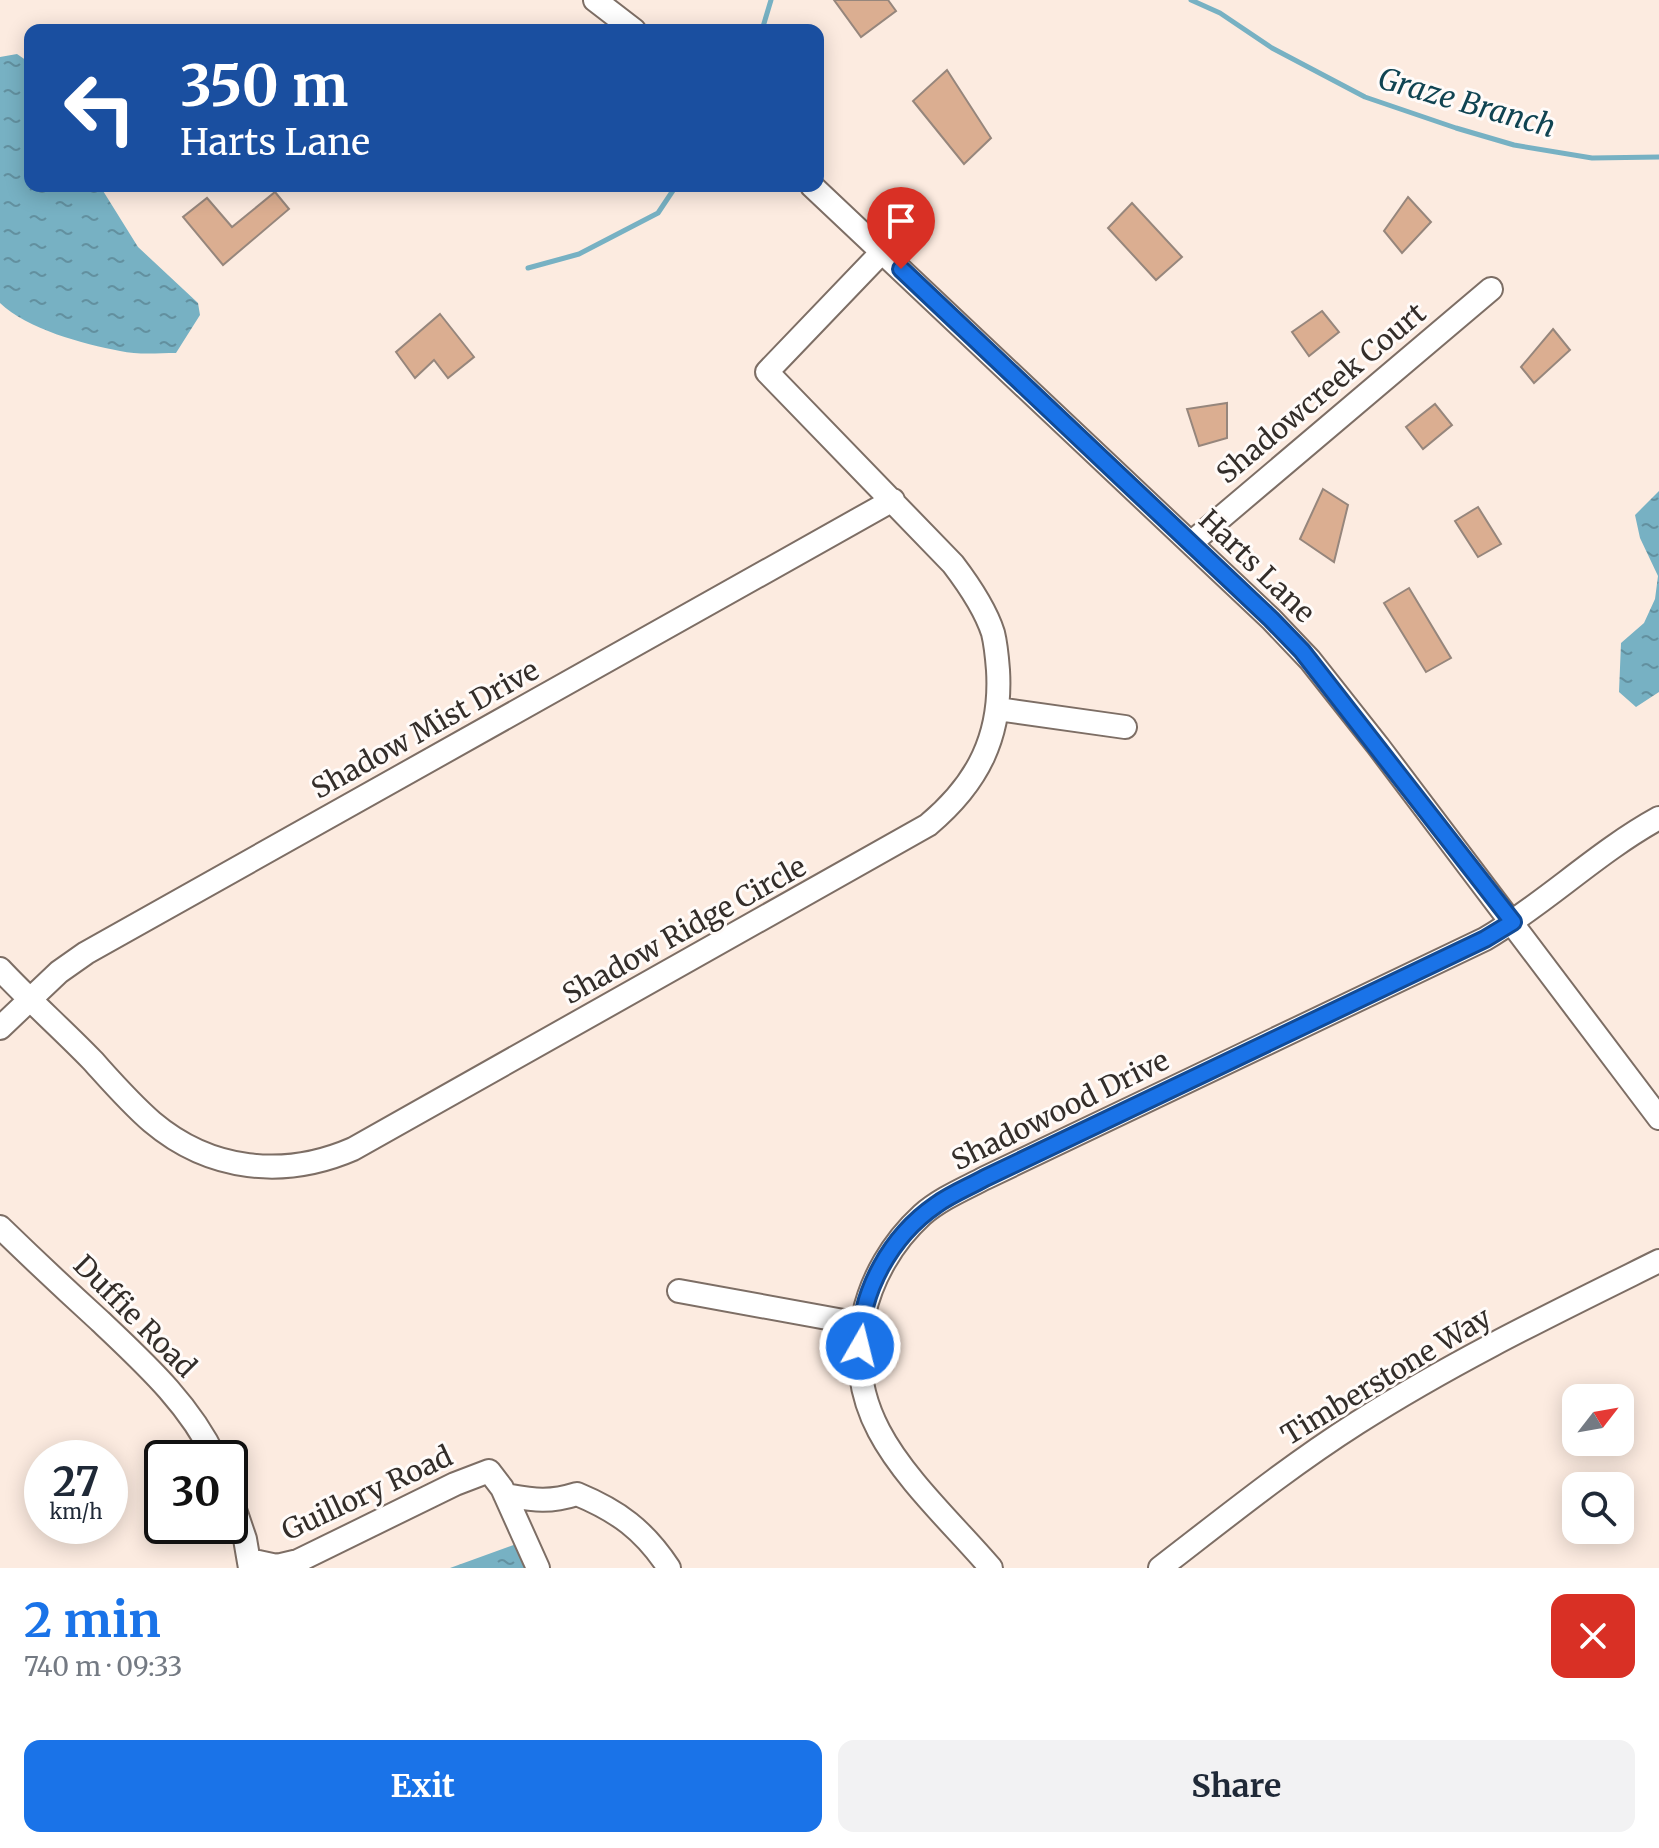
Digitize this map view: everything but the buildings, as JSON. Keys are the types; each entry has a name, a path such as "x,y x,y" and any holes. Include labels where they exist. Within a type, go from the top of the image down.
{"street":[{"path":"595,0 625,15"},
{"name":"Harts Lane","path":"818,192 1271,619 1310,660 1513,922 1659,1118"},
{"name":"Shadow Ridge Circle","path":"0,969 139,1111 166,1133 214,1159 269,1168 298,1166 335,1157 395,1126 928,825 954,801 975,773 993,733 998,709 996,648 984,612 953,564 767,372 882,252"},
{"name":"Shadowcreek Court","path":"1191,543 1491,289"},
{"name":"Shadow Mist Drive","path":"0,1028 59,972 86,953 893,500"},
{"path":"998,709 1125,727"},
{"name":"Shadowood Drive","path":"991,1568 903,1467 879,1432 867,1401 860,1368 860,1324 872,1283 910,1227 938,1203 985,1178 1485,939 1659,818"},
{"name":"Duffie Road","path":"0,1227 143,1362 183,1407 204,1440"},
{"name":"Timberstone Way","path":"1160,1568 1262,1489 1358,1422 1461,1361 1659,1261"},
{"path":"679,1291 860,1324"},
{"name":"Guillory Road","path":"250,1564 277,1566 298,1561 455,1484 489,1471 503,1491"},
{"path":"503,1491 538,1568"},
{"path":"503,1491 527,1500 563,1499 577,1494 586,1498 632,1523 669,1568"},
{"path":"246,1544 250,1564"}],"water":[{"path":"17,54 24,59 24,192 104,192 138,247 198,303 200,315 176,353 127,352 73,340 40,328 0,303 0,57"},
{"path":"1659,491 1659,692 1636,707 1619,692 1621,643 1644,623 1655,599 1658,576 1640,538 1635,515"},
{"path":"519,1543 530,1568 450,1568"}],"waterway":[{"path":"764,24 771,0"},
{"name":"Graze Branch","path":"1191,0 1220,13 1272,48 1365,97 1456,128 1514,145 1592,158 1659,157"},
{"path":"528,268 579,254 658,213 672,192"}],"route":[{"path":"860,1346 860,1324 872,1283 881,1266 910,1227 938,1203 1485,939 1513,922 1302,651 901,269"}]}
